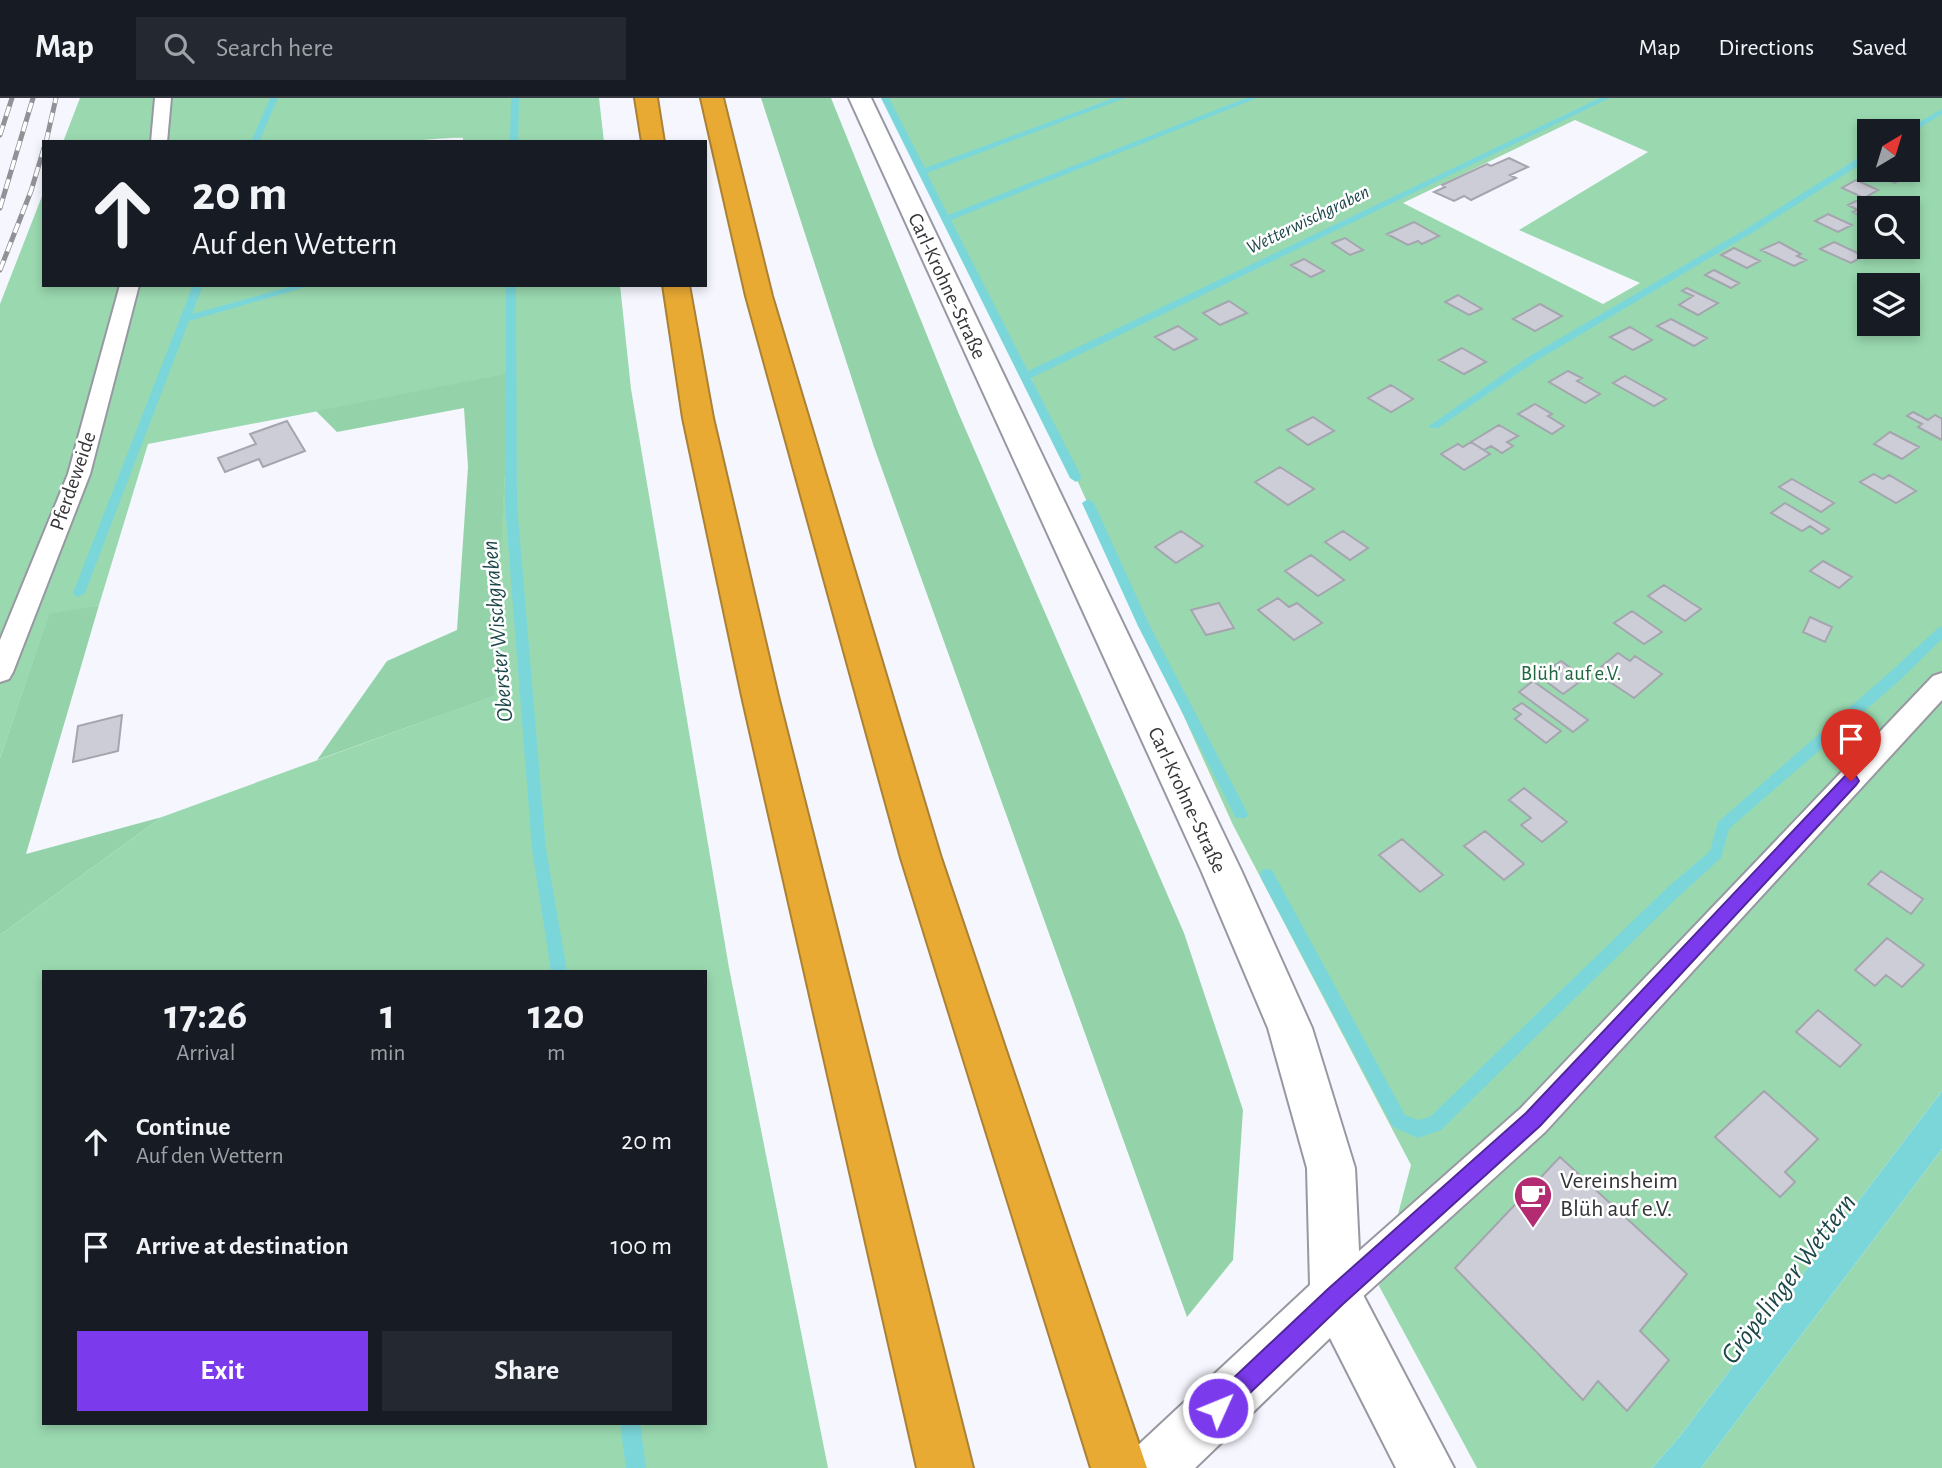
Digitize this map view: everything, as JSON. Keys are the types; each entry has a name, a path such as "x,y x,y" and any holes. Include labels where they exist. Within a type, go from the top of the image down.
{"highway":[{"path":"646,98 653,140"},
{"path":"712,98 759,296 917,845 1119,1468"},
{"path":"676,287 698,418 761,696 944,1468"}],"street":[{"name":"Carl-Krohne-Straße","path":"860,98 1221,870 1290,1028 1331,1168 1336,1296"},
{"path":"1155,1468 1336,1296 1426,1468"}],"lane":[{"path":"159,140 163,98"},
{"name":"Pferdeweide","path":"0,672 79,474 129,287"},
{"path":"1336,1296 1533,1120 1942,683"}],"green space":[{"path":"80,98 599,98 604,140 459,138 64,140"},
{"path":"761,98 831,98 958,412 1184,933 1243,1110 1233,1260 1187,1317 874,447"},
{"name":"Blüh' auf e.V.","path":"886,98 1942,98 1942,1091 1680,1436 1652,1468 1477,1468 1379,1286 1411,1165 1233,825 1031,378","holes":["1575,120 1648,152 1519,230 1640,283 1603,304 1403,203"]},
{"path":"42,196 42,287 620,287 631,389 729,968 828,1468 0,1468 0,935 162,817 493,696 510,374 148,444 99,605 49,615 0,758 0,304"},
{"path":"510,373 494,696 317,760 387,661 457,630 468,467 464,408 337,432 316,411"},
{"path":"99,605 26,854 162,817 0,935 0,758 49,614"},
{"path":"1942,1149 1942,1468 1701,1468"}],"water":[{"path":"1942,1091 1942,1149 1701,1468 1652,1468 1680,1436"}],"building":[{"path":"1509,158 1528,167 1510,175 1516,178 1471,200 1464,196 1454,201 1434,192 1445,187 1442,185 1487,164 1491,166"},
{"path":"1856,180 1878,190 1868,196 1860,196 1842,188"},
{"path":"1857,201 1857,210 1848,205"},
{"path":"1828,214 1852,225 1838,232 1815,221"},
{"path":"1414,222 1439,236 1422,244 1418,241 1408,245 1387,234"},
{"path":"1345,238 1363,250 1350,255 1332,243"},
{"path":"1779,242 1801,254 1797,256 1806,260 1794,266 1761,250"},
{"path":"1834,242 1857,253 1858,259 1851,263 1820,249"},
{"path":"1734,248 1760,261 1747,268 1721,255"},
{"path":"1304,259 1324,271 1311,277 1291,265"},
{"path":"1714,270 1739,283 1731,288 1705,275"},
{"path":"1687,288 1718,303 1698,315 1679,305 1693,296 1682,291"},
{"path":"1458,295 1482,309 1469,315 1445,302"},
{"path":"1229,301 1247,313 1220,325 1203,313"},
{"path":"1540,304 1562,316 1535,331 1513,319"},
{"path":"1671,319 1707,338 1694,346 1657,326"},
{"path":"1178,326 1197,339 1174,350 1155,337"},
{"path":"1630,327 1652,340 1633,350 1610,337"},
{"path":"1462,348 1486,362 1464,374 1439,360"},
{"path":"1568,371 1582,378 1577,381 1600,394 1585,403 1549,382"},
{"path":"1625,376 1666,399 1654,406 1613,383"},
{"path":"1391,385 1413,399 1391,412 1368,398"},
{"path":"1535,404 1552,414 1548,416 1564,426 1552,434 1518,414"},
{"path":"1913,412 1928,420 1935,415 1942,419 1942,440 1918,427 1922,424 1907,416"},
{"path":"1313,417 1334,431 1308,445 1287,430"},
{"path":"287,421 305,451 263,467 259,459 225,472 218,458 256,444 250,434"},
{"path":"1499,425 1518,436 1507,442 1513,446 1502,453 1491,446 1484,450 1471,442"},
{"path":"1890,432 1919,447 1902,459 1874,444"},
{"path":"1471,442 1490,454 1464,470 1441,454 1458,444 1463,447"},
{"path":"1280,467 1314,489 1288,505 1255,482"},
{"path":"1874,474 1883,479 1889,475 1916,491 1896,503 1860,482"},
{"path":"1792,479 1834,503 1821,512 1779,487"},
{"path":"1785,503 1829,529 1822,534 1810,526 1802,531 1771,513"},
{"path":"1181,531 1203,546 1176,563 1155,547"},
{"path":"1343,531 1368,548 1350,560 1325,542"},
{"path":"1311,555 1344,580 1318,596 1285,571"},
{"path":"1823,561 1852,577 1839,588 1810,571"},
{"path":"1664,585 1701,609 1685,621 1648,596"},
{"path":"1278,598 1289,607 1297,603 1322,623 1294,640 1258,610"},
{"path":"1219,603 1234,628 1206,635 1191,610"},
{"path":"1632,611 1662,632 1644,644 1614,623"},
{"path":"1810,617 1832,627 1825,642 1803,632"},
{"path":"1618,653 1630,661 1635,656 1662,674 1634,698 1595,672"},
{"path":"1561,661 1585,678 1563,694 1539,676"},
{"path":"1533,681 1588,720 1573,732 1519,692"},
{"path":"1522,703 1561,731 1546,743 1515,719 1521,714 1513,709"},
{"path":"122,715 118,751 73,762 78,726"},
{"path":"1524,788 1567,822 1542,842 1521,825 1531,818 1509,800"},
{"path":"1485,831 1524,864 1504,880 1464,846"},
{"path":"1402,839 1443,875 1420,892 1379,855"},
{"path":"1881,871 1923,899 1911,914 1868,884"},
{"path":"1887,938 1924,965 1902,987 1886,975 1875,986 1855,970"},
{"path":"1818,1010 1861,1045 1840,1067 1796,1032"},
{"path":"1764,1091 1818,1139 1785,1172 1795,1182 1780,1197 1715,1137"},
{"path":"1560,1157 1687,1274 1640,1331 1669,1360 1627,1411 1598,1381 1583,1400 1455,1268"}],"waterway":[{"path":"256,140 274,98"},
{"name":"Oberster Wischgraben","path":"514,140 515,98"},
{"path":"885,98 1076,478"},
{"path":"923,172 1121,98"},
{"path":"946,219 1253,98"},
{"name":"Wetterwischgraben","path":"1026,376 1606,98"},
{"path":"1920,124 1942,111"},
{"path":"1434,426 1532,359 1749,231 1857,163"},
{"path":"79,593 197,287"},
{"path":"185,319 301,287"},
{"name":"Oberster Wischgraben","path":"511,287 511,504 539,849 559,970"},
{"path":"1088,503 1144,626 1241,814"},
{"path":"1267,875 1399,1121 1418,1129 1435,1124 1673,892 1716,854 1723,826 1894,677 1942,631"},
{"name":"Oberster Wischgraben","path":"630,1425 636,1468"}],"railway":[{"path":"0,135 12,98"},
{"path":"0,208 33,98"},
{"path":"46,140 56,98"},
{"path":"0,270 31,191 42,155"}],"place":[{"name":"Vereinsheim Blüh auf e.V.","path":"1533,1229"}],"route":[{"path":"1218,1408 1336,1296 1533,1120 1851,781"}],"water label":[{"name":"Gröpelinger Wettern","path":"1789,1279"}]}
